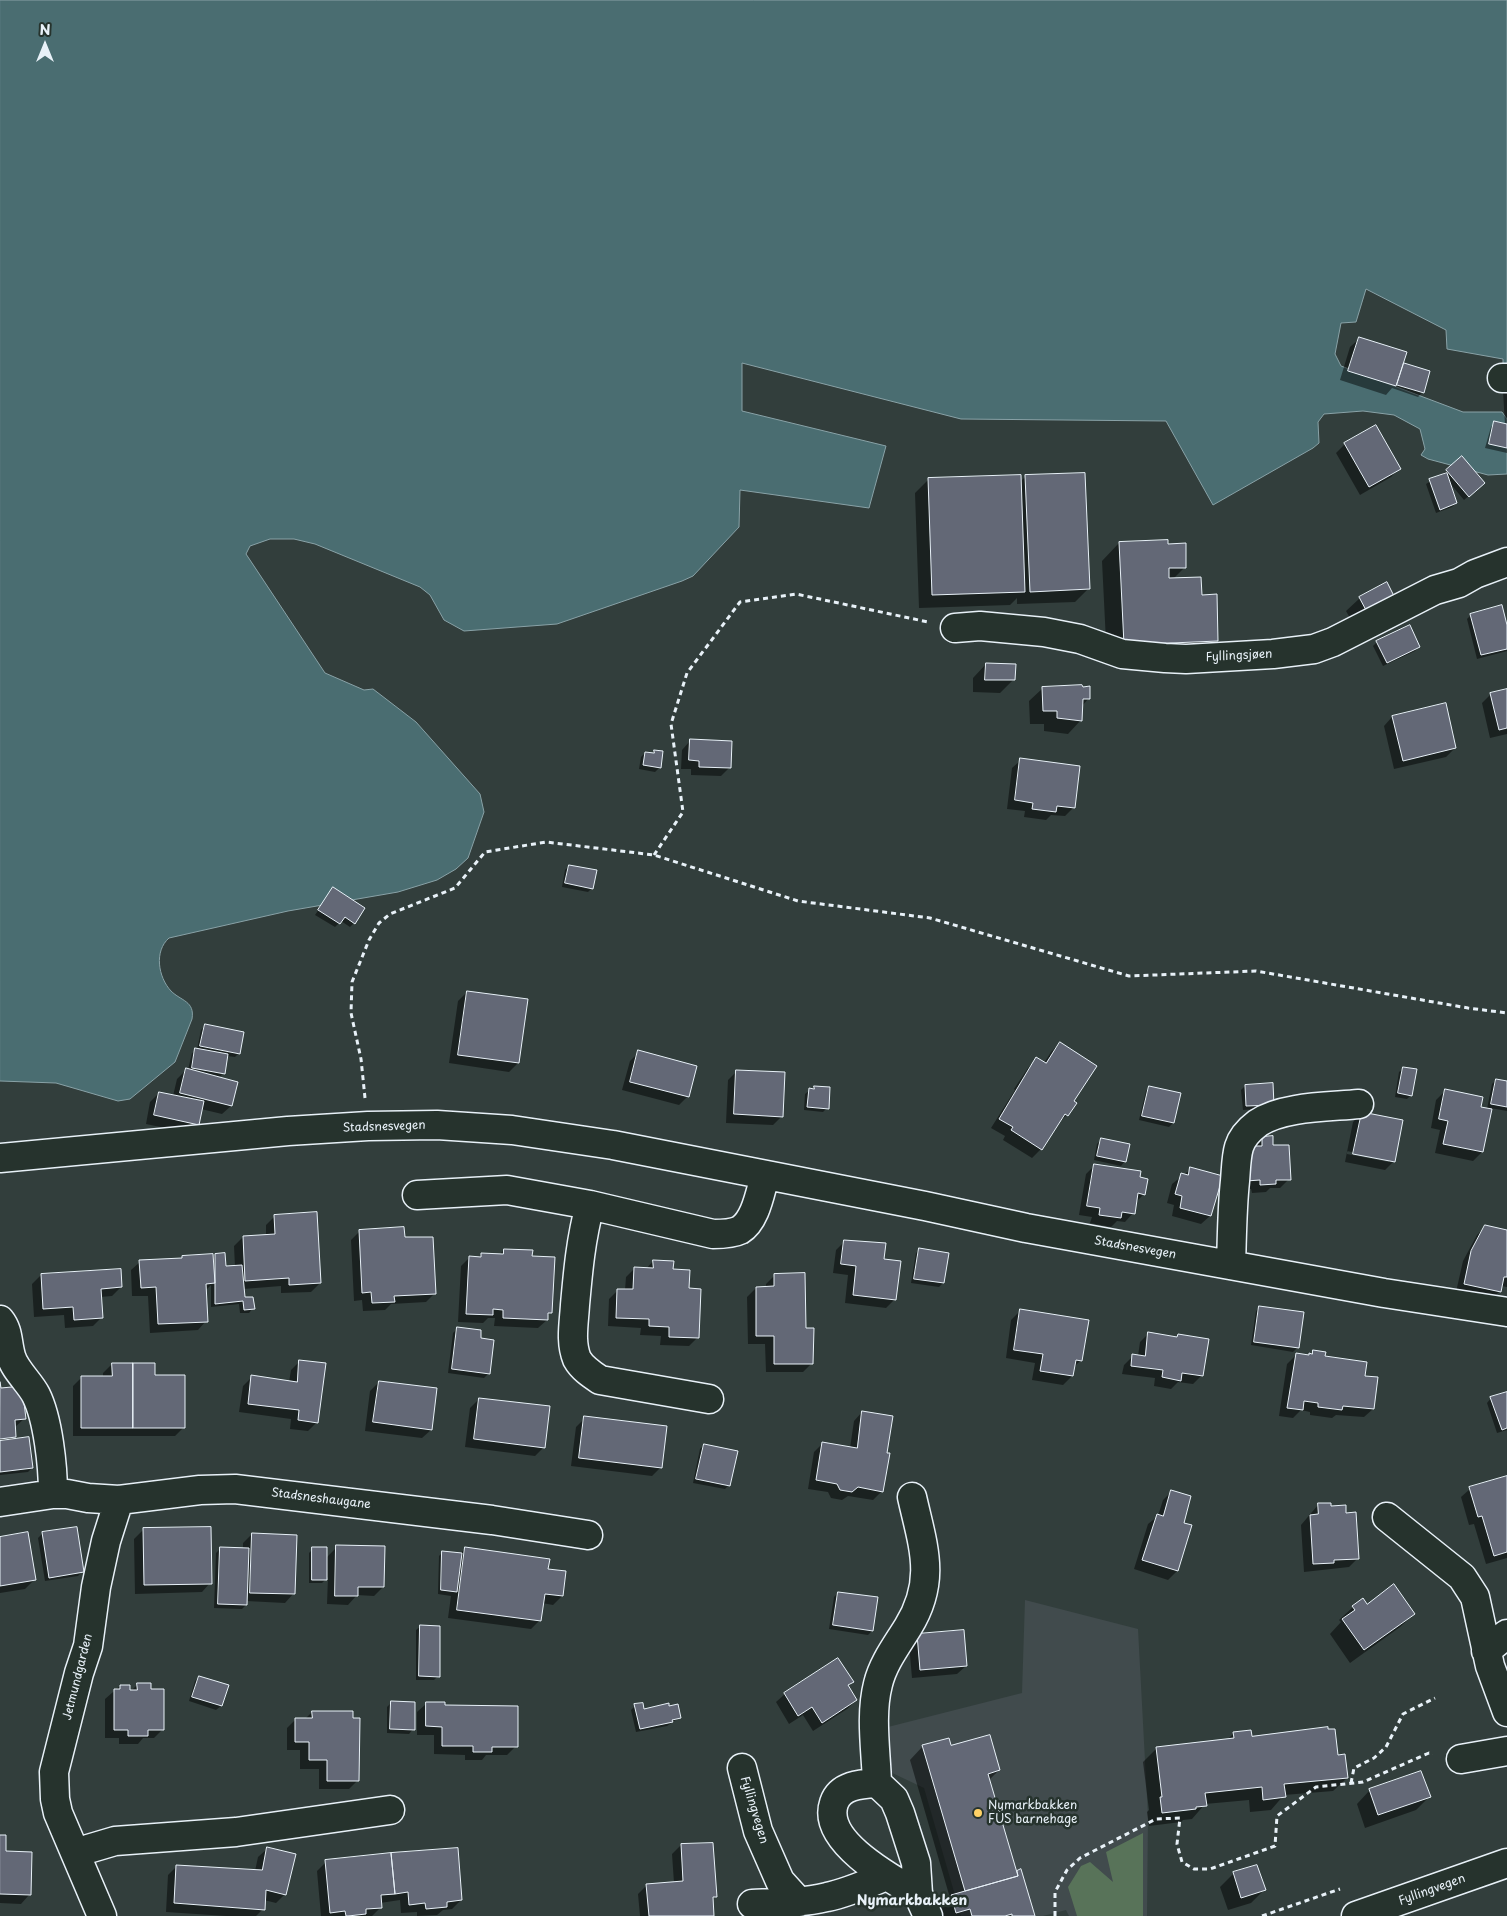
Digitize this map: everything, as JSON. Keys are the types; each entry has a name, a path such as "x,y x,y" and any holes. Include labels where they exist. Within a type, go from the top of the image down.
{"street":[{"name":"Fyllingsjøen","path":"955,628 980,626 1044,632 1080,639 1122,654 1165,658 1186,659 1273,654 1314,649 1333,642 1435,590 1459,583 1507,562"},
{"path":"1231,1265 1231,1222 1237,1162 1240,1146 1248,1132 1260,1122 1281,1114 1307,1109 1359,1104"},
{"name":"Stadsnesvegen","path":"0,1158 288,1131 368,1126 437,1125 512,1130 613,1145 925,1206 1026,1228 1507,1312"},
{"path":"417,1195 507,1190 590,1205 713,1234 726,1234 740,1230 749,1221 765,1176"},
{"path":"590,1205 583,1231 578,1269 573,1344 578,1360 588,1372 600,1380 709,1399"},
{"path":"0,1320 4,1325 11,1357 36,1394 43,1412 53,1476 53,1494"},
{"name":"Stadsneshaugane","path":"0,1502 53,1494 119,1500 200,1490 235,1489 492,1520 588,1535"},
{"path":"912,1497 925,1554 926,1574 924,1591 910,1624 883,1669 878,1684 875,1707 877,1783 894,1799 900,1813 916,1863 923,1905"},
{"name":"Jetmundgarden","path":"102,1916 58,1813 55,1799 54,1772 79,1673 88,1646 96,1587 106,1541 119,1500"},
{"path":"1387,1517 1462,1576 1475,1597 1486,1651 1507,1712"},
{"path":"1486,1651 1507,1634"},
{"path":"1461,1759 1507,1751"},
{"name":"Fyllingvegen","path":"742,1768 758,1831 780,1881 799,1902"},
{"path":"877,1783 861,1784 848,1788 836,1797 833,1808 833,1820 847,1845 923,1905"},
{"path":"75,1851 115,1841 236,1832 390,1810"},
{"name":"Fyllingvegen","path":"1356,1916 1507,1863"},
{"path":"752,1904 799,1902 827,1897 856,1889 886,1876"}],"path":[{"path":"654,855 683,812 671,724 686,673 740,602 796,594 955,628"},
{"path":"368,1126 361,1059 351,1013 352,982 369,940 379,923 390,914 455,888 485,852 546,842 654,855 798,901 930,918 1129,976 1256,971 1468,1008 1507,1013"},
{"path":"1350,1783 1354,1768 1374,1758 1386,1747 1403,1714 1435,1698"},
{"path":"1055,1916 1055,1892 1067,1870 1080,1858 1156,1819 1180,1818 1177,1844 1182,1862 1194,1869 1210,1869 1275,1846 1277,1816 1316,1787 1363,1782 1430,1753 1461,1759"}],"shaded area":[{"path":"1025,1600 1138,1629 1148,1817 1147,1916 1069,1916 1066,1910 1043,1916 961,1916 924,1788 888,1771 884,1728 1022,1693"}],"green space":[{"path":"1143,1833 1143,1916 1077,1916 1068,1887 1081,1866 1090,1862 1113,1882 1106,1852"}],"water":[{"path":"0,0 1507,0 1507,371 1503,371 1503,359 1447,349 1446,330 1366,289 1356,322 1341,323 1335,354 1341,366 1463,412 1502,412 1507,419 1507,474 1488,475 1428,459 1421,455 1425,449 1420,429 1394,415 1363,411 1324,414 1318,422 1319,443 1313,448 1213,505 1166,421 961,419 742,363 742,411 886,446 869,508 740,490 739,527 693,576 557,624 464,631 444,620 430,595 420,587 315,544 294,539 270,539 250,546 246,554 325,673 364,690 373,689 416,722 480,794 484,812 468,858 456,869 437,880 398,892 288,911 169,938 161,950 161,972 171,991 191,1008 192,1019 175,1062 130,1099 118,1101 56,1083 0,1081"}],"building":[{"path":"1359,337 1407,352 1396,386 1348,371"},
{"path":"1404,363 1430,371 1424,393 1397,385"},
{"path":"1494,421 1507,424 1507,448 1489,444"},
{"path":"1376,425 1401,469 1369,487 1344,443"},
{"path":"1462,456 1485,483 1469,497 1446,470"},
{"path":"1085,473 1090,589 1030,592 1025,475"},
{"path":"1447,473 1457,503 1440,510 1429,479"},
{"path":"1021,475 1025,592 932,595 928,478"},
{"path":"1168,540 1168,544 1186,543 1186,568 1169,568 1169,578 1201,577 1202,595 1217,594 1218,641 1124,645 1119,542"},
{"path":"1387,582 1395,598 1367,612 1359,597"},
{"path":"1502,605 1507,625 1507,649 1481,655 1470,614"},
{"path":"1410,625 1420,647 1387,663 1376,641"},
{"path":"986,663 1016,664 1015,680 985,680"},
{"path":"1082,685 1083,687 1090,686 1090,699 1083,699 1082,721 1057,718 1057,711 1043,711 1042,687"},
{"path":"1507,689 1507,728 1499,730 1490,693"},
{"path":"1446,703 1456,748 1403,761 1392,716"},
{"path":"690,739 732,741 731,768 699,767 699,761 689,760"},
{"path":"654,750 663,751 661,768 643,765 645,752 654,753"},
{"path":"1020,758 1080,766 1075,808 1057,806 1056,812 1032,809 1033,803 1015,800"},
{"path":"569,865 597,870 593,889 565,883"},
{"path":"333,887 365,908 355,924 345,917 340,924 318,910"},
{"path":"467,991 528,999 519,1063 458,1055"},
{"path":"205,1024 244,1032 240,1054 200,1046"},
{"path":"1060,1042 1097,1066 1074,1101 1077,1103 1068,1116 1065,1114 1042,1150 1011,1130 1013,1127 999,1119 1036,1057 1046,1063"},
{"path":"195,1048 228,1054 225,1074 192,1068"},
{"path":"638,1050 697,1066 689,1097 630,1082"},
{"path":"1403,1067 1417,1069 1412,1096 1398,1093"},
{"path":"186,1068 238,1082 232,1106 180,1093"},
{"path":"736,1070 785,1072 783,1117 734,1114"},
{"path":"1496,1079 1507,1081 1507,1107 1491,1104"},
{"path":"1273,1083 1274,1105 1246,1106 1245,1085"},
{"path":"814,1086 830,1087 829,1109 807,1107 809,1088 814,1089"},
{"path":"1149,1086 1181,1093 1174,1123 1142,1116"},
{"path":"1445,1089 1483,1097 1481,1107 1492,1109 1483,1152 1443,1144 1448,1121 1439,1119"},
{"path":"159,1092 204,1101 199,1125 154,1115"},
{"path":"1362,1112 1403,1120 1395,1162 1353,1154"},
{"path":"1273,1136 1273,1145 1289,1145 1291,1180 1276,1180 1276,1184 1260,1185 1260,1180 1246,1181 1245,1146 1262,1146 1262,1137"},
{"path":"1101,1138 1130,1144 1126,1162 1097,1156"},
{"path":"1094,1164 1141,1171 1140,1177 1148,1179 1145,1195 1138,1193 1135,1214 1122,1212 1121,1218 1099,1215 1100,1208 1087,1206"},
{"path":"1190,1167 1223,1176 1211,1216 1180,1208 1182,1196 1175,1194 1181,1173 1188,1175"},
{"path":"317,1212 321,1283 289,1285 289,1278 245,1281 243,1236 275,1234 274,1215"},
{"path":"1485,1225 1507,1230 1507,1277 1504,1277 1501,1292 1464,1284 1471,1251"},
{"path":"404,1227 405,1237 433,1237 436,1294 394,1296 395,1302 372,1303 371,1292 362,1293 359,1230"},
{"path":"844,1240 886,1243 884,1259 901,1261 896,1300 853,1295 856,1266 841,1264"},
{"path":"919,1248 949,1253 944,1283 914,1279"},
{"path":"504,1249 533,1250 532,1256 555,1257 552,1313 548,1313 548,1320 503,1318 503,1310 493,1309 493,1315 466,1314 469,1256 481,1257 481,1253 503,1254"},
{"path":"225,1253 226,1266 242,1265 245,1297 253,1297 255,1309 244,1310 243,1301 215,1304 215,1254"},
{"path":"213,1254 215,1283 206,1284 208,1322 158,1324 156,1287 141,1288 139,1260"},
{"path":"653,1260 674,1261 673,1269 690,1270 689,1288 701,1289 699,1338 669,1337 669,1327 649,1326 649,1319 616,1318 617,1289 633,1289 634,1267 653,1268"},
{"path":"121,1269 122,1287 101,1289 103,1318 74,1320 73,1307 43,1309 41,1274"},
{"path":"805,1273 806,1328 814,1328 813,1364 774,1364 774,1336 756,1336 756,1287 774,1286 774,1274"},
{"path":"1259,1306 1304,1312 1299,1348 1254,1342"},
{"path":"1020,1309 1089,1320 1082,1361 1076,1360 1073,1376 1040,1371 1043,1354 1014,1350"},
{"path":"457,1327 481,1330 481,1338 494,1340 490,1374 452,1369"},
{"path":"1148,1332 1177,1337 1178,1334 1209,1339 1203,1376 1182,1373 1181,1381 1162,1377 1163,1370 1131,1366 1132,1354 1145,1356"},
{"path":"1313,1350 1326,1352 1325,1356 1367,1362 1365,1376 1378,1377 1374,1409 1343,1406 1342,1410 1318,1407 1318,1403 1304,1401 1303,1410 1287,1408 1296,1353 1309,1355 1309,1353 1312,1354"},
{"path":"299,1360 326,1363 318,1423 298,1420 299,1410 248,1404 251,1375 297,1382"},
{"path":"112,1363 133,1363 133,1428 81,1428 81,1376 112,1376"},
{"path":"133,1363 155,1363 155,1375 185,1375 185,1428 133,1428"},
{"path":"379,1381 437,1388 432,1430 373,1422"},
{"path":"0,1382 1,1388 22,1386 26,1419 15,1420 16,1437 0,1439"},
{"path":"1507,1392 1507,1428 1502,1430 1490,1397"},
{"path":"479,1398 550,1406 545,1448 474,1439"},
{"path":"862,1411 893,1416 887,1453 890,1453 883,1492 858,1487 852,1492 840,1490 837,1484 816,1480 822,1442 857,1448"},
{"path":"584,1416 667,1426 662,1468 579,1458"},
{"path":"29,1437 33,1468 0,1472 0,1441"},
{"path":"704,1444 738,1451 730,1486 696,1479"},
{"path":"1507,1476 1507,1552 1494,1556 1482,1516 1478,1517 1469,1487"},
{"path":"1171,1490 1191,1496 1184,1523 1192,1525 1178,1571 1142,1560 1157,1514 1163,1516"},
{"path":"1318,1503 1331,1503 1331,1506 1346,1505 1346,1513 1356,1512 1359,1559 1334,1560 1334,1563 1313,1564 1310,1515 1318,1514"},
{"path":"77,1527 84,1572 49,1578 42,1532"},
{"path":"211,1527 212,1584 144,1585 143,1528"},
{"path":"28,1532 36,1580 0,1586 0,1537"},
{"path":"252,1533 297,1535 295,1594 250,1593"},
{"path":"336,1545 385,1546 384,1587 358,1587 358,1596 335,1596"},
{"path":"220,1547 249,1548 247,1605 218,1604"},
{"path":"312,1547 327,1547 327,1580 312,1580"},
{"path":"465,1547 550,1559 548,1569 566,1571 563,1596 545,1594 541,1621 457,1610"},
{"path":"442,1551 462,1553 457,1592 441,1590"},
{"path":"1394,1584 1415,1614 1364,1650 1342,1619 1355,1610 1352,1606 1363,1598 1367,1604"},
{"path":"838,1592 878,1597 873,1631 833,1625"},
{"path":"420,1625 440,1626 440,1677 419,1676"},
{"path":"964,1630 967,1666 920,1670 917,1634"},
{"path":"838,1658 854,1682 848,1685 857,1700 822,1723 812,1707 798,1716 784,1693"},
{"path":"199,1676 229,1685 222,1706 192,1697"},
{"path":"137,1683 151,1683 151,1689 164,1689 164,1730 148,1730 148,1736 128,1736 128,1730 114,1730 114,1689 120,1689 120,1685 130,1685 130,1690 137,1690"},
{"path":"391,1701 415,1702 415,1730 390,1729"},
{"path":"426,1702 445,1702 445,1705 518,1706 518,1747 492,1747 492,1752 473,1752 473,1746 442,1746 442,1727 426,1726"},
{"path":"643,1703 644,1709 669,1703 669,1706 678,1704 681,1718 672,1720 673,1722 640,1729 634,1704"},
{"path":"312,1711 353,1711 353,1718 360,1718 359,1781 327,1781 327,1760 309,1760 309,1742 295,1742 295,1718 312,1718"},
{"path":"1328,1727 1328,1729 1335,1729 1338,1755 1345,1754 1348,1778 1284,1784 1286,1797 1263,1800 1262,1787 1205,1793 1207,1806 1162,1813 1156,1747 1234,1738 1233,1732 1251,1730 1252,1736"},
{"path":"990,1735 1000,1770 988,1774 1018,1876 965,1891 922,1745 949,1738 951,1745"},
{"path":"1421,1771 1431,1797 1378,1815 1369,1789"},
{"path":"0,1835 6,1835 6,1851 32,1852 31,1895 0,1894"},
{"path":"713,1843 717,1897 713,1897 714,1916 649,1916 646,1884 683,1881 681,1844"},
{"path":"267,1847 296,1854 286,1895 266,1890 265,1910 174,1903 176,1865 262,1870"},
{"path":"458,1848 462,1900 447,1902 447,1907 426,1909 425,1903 409,1905 408,1892 395,1894 391,1853"},
{"path":"391,1853 395,1894 381,1895 382,1908 366,1909 366,1914 348,1916 346,1916 345,1911 330,1913 325,1860"},
{"path":"1257,1865 1266,1890 1241,1898 1233,1872"},
{"path":"1021,1869 1035,1916 1012,1916 1012,1914 1005,1916 972,1916 970,1909 956,1913 951,1895 1018,1876 1017,1871"}],"place":[{"name":"Nymarkbakken FUS barnehage","path":"978,1813"}],"district":[{"name":"Nymarkbakken","path":"912,1901"}]}
